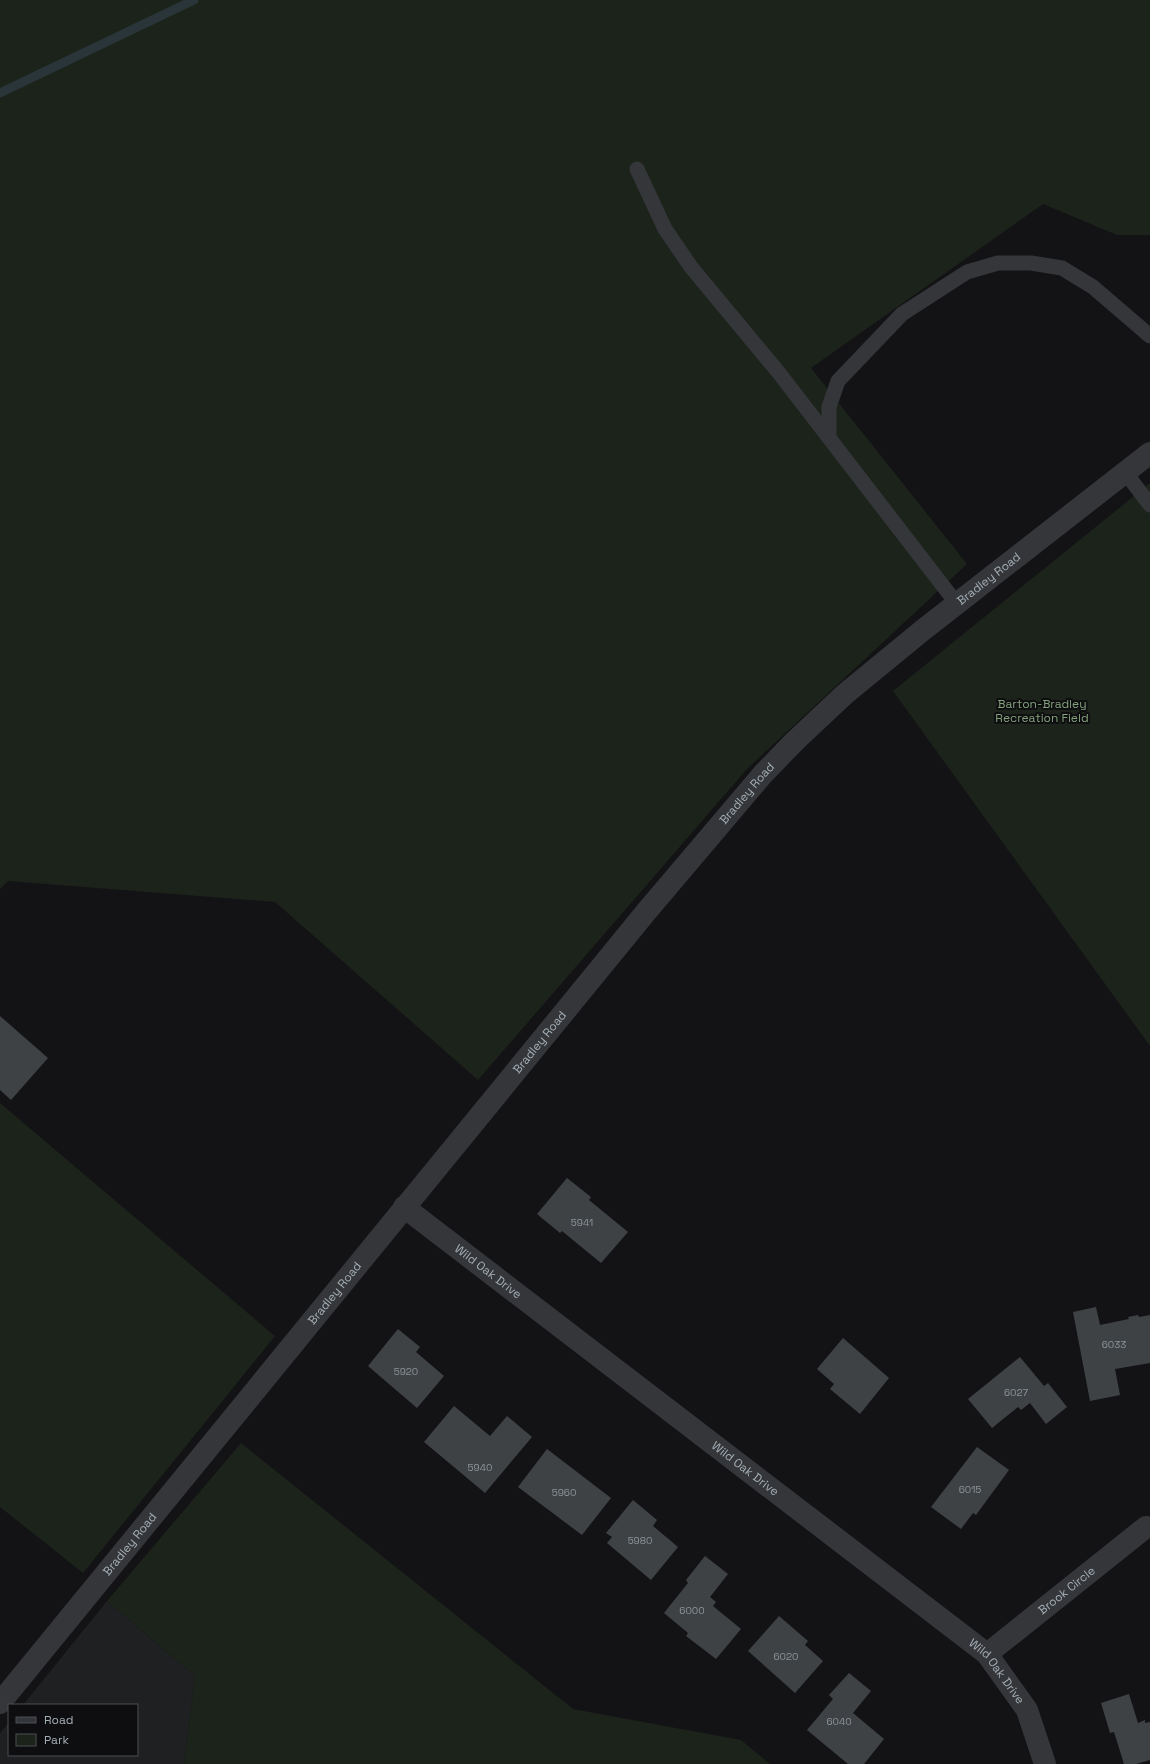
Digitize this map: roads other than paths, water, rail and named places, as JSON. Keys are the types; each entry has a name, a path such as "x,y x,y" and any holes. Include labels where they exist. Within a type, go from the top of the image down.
{"street":[{"name":"Bradley Road","path":"0,1703 696,851 763,774 805,731 845,694 1150,453"},
{"name":"Wild Oak Drive","path":"404,1207 987,1654 1027,1710 1045,1764"},
{"name":"Brook Circle","path":"987,1654 1146,1527"}],"lane":[{"path":"637,169 665,229 691,267 779,373 957,604"},
{"path":"829,438 829,407 838,380 902,314 967,272 998,263 1031,263 1062,268 1093,287 1150,336"},
{"path":"1125,472 1150,505"}],"waterway":[{"path":"0,93 194,0"}],"park label":[{"name":"Barton-Bradley Recreation Field","path":"1042,711"}]}
